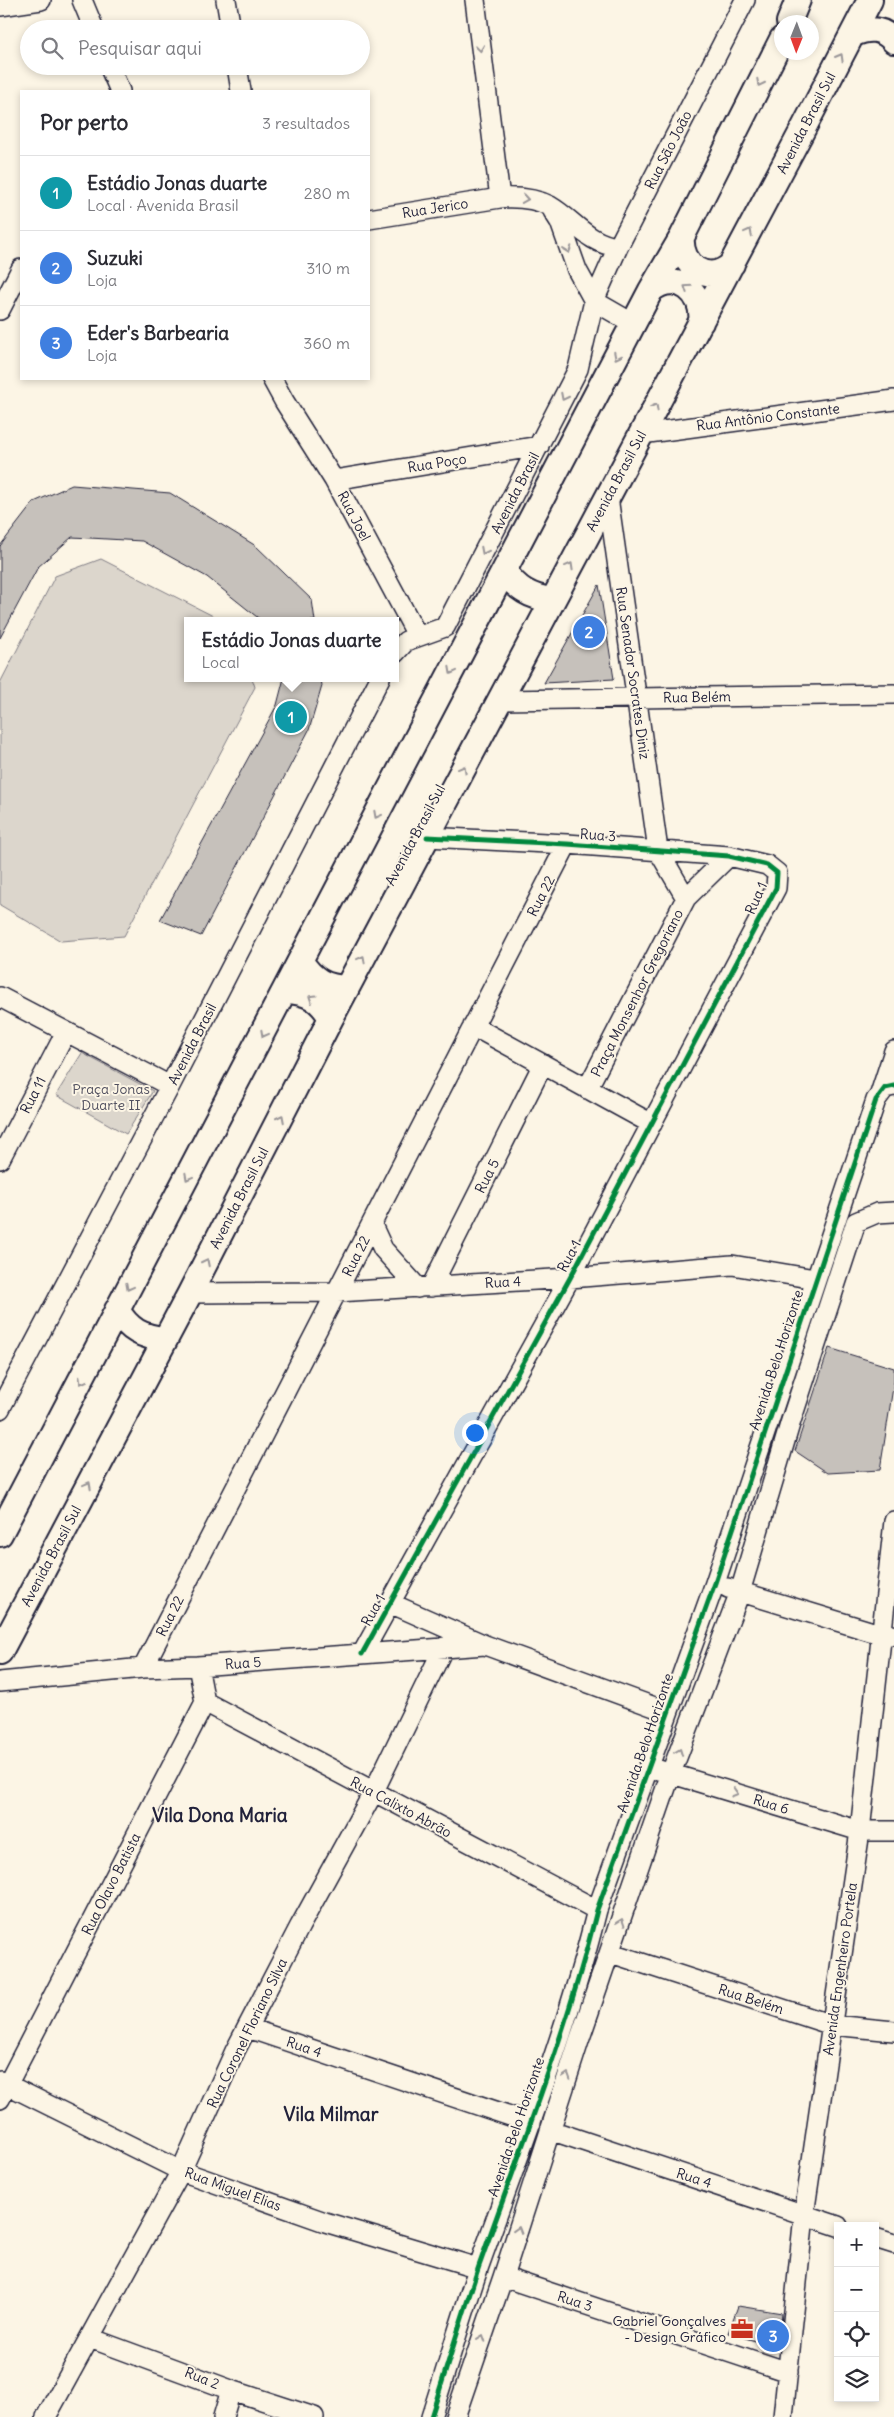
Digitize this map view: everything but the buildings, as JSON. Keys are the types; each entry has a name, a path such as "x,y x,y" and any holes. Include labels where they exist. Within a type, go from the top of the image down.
{"main road":[{"path":"792,15 798,0"},
{"name":"Avenida Brasil Sul","path":"0,1652 190,1293 331,1018 500,700 538,624 732,264 854,34 870,0"},
{"path":"854,34 874,29 886,33 894,41"},
{"path":"0,1534 634,324 682,237 774,55"},
{"path":"682,237 682,252 685,260 696,270 704,273 719,273 732,264"},
{"path":"652,290 657,286 671,282 686,285 698,297 702,313 701,322"},
{"path":"505,572 513,583 524,592 538,598 552,600"},
{"path":"492,598 506,599 519,604 538,624"},
{"path":"301,962 309,974 320,983 333,988 347,988"},
{"path":"286,990 300,991 313,997 324,1006 331,1018"},
{"path":"117,1310 125,1323 136,1332 149,1338 165,1340"},
{"path":"104,1338 116,1338 138,1348 151,1367"}],"street":[{"path":"0,6 40,0"},
{"path":"82,0 90,20"},
{"path":"226,0 229,20"},
{"path":"474,0 500,198 521,198 549,206 591,239 609,246 618,247"},
{"name":"Rua São João","path":"594,301 618,247 745,0"},
{"path":"112,75 117,89"},
{"path":"238,75 241,90"},
{"name":"Rua Jerico","path":"370,219 500,198"},
{"path":"549,206 560,222 570,255 594,301 634,324"},
{"path":"0,310 20,272"},
{"name":"Avenida Brasil","path":"445,627 578,369 594,301"},
{"name":"Rua Joel","path":"273,380 334,480 417,635"},
{"name":"Rua Joel","path":"282,380 284,401"},
{"name":"Rua Antônio Constante","path":"641,434 894,400"},
{"name":"Rua Poço","path":"334,480 539,446"},
{"name":"Rua Senador Socrates Diniz","path":"608,497 658,850"},
{"path":"399,649 406,641 417,635 445,627 467,643"},
{"name":"Avenida Brasil","path":"0,1409 170,1086 378,682"},
{"name":"Rua Belém","path":"500,700 894,694"},
{"name":"Rua 3","path":"427,837 658,850 730,856 767,865"},
{"name":"Rua 22","path":"143,1668 567,844"},
{"name":"Praça Monsenhor Gregoriano","path":"658,850 686,898"},
{"name":"Praça Monsenhor Gregoriano","path":"588,1089 686,898 730,856"},
{"name":"Rua 1","path":"362,1654 570,1278 776,888 777,874 767,865"},
{"path":"0,997 170,1086"},
{"path":"474,1026 652,1124"},
{"name":"Rua 11","path":"0,1159 66,1032"},
{"name":"Avenida Belo Horizonte","path":"430,2417 478,2268 531,2123 597,1910 715,1583 815,1279 887,1090 894,1051"},
{"name":"Rua 5","path":"424,1287 543,1064"},
{"path":"455,2417 503,2277 579,2041 671,1774 740,1592 790,1424 856,1222 877,1212 894,1212"},
{"path":"372,1225 382,1249 424,1287"},
{"name":"Rua 4","path":"190,1293 337,1292 570,1278 732,1265 815,1279"},
{"name":"Avenida Engenheiro Portela","path":"783,2417 804,2215 888,1635 894,1521"},
{"path":"715,1583 888,1635"},
{"name":"Rua 5","path":"390,1602 485,1645 668,1712"},
{"name":"Rua 5","path":"0,1682 143,1668 198,1666 444,1646 485,1645"},
{"name":"Rua Coronel Floriano Silva","path":"46,2417 181,2171 235,2051 373,1792 444,1646"},
{"path":"198,1666 205,1702"},
{"name":"Rua Calixto Abrão","path":"205,1702 597,1910"},
{"name":"Rua Olavo Batista","path":"2,2088 205,1702"},
{"name":"Rua 6","path":"649,1768 860,1831 894,1831"},
{"name":"Rua Belém","path":"610,1953 832,2025 894,2031"},
{"name":"Rua 4","path":"248,2028 531,2123"},
{"path":"559,2035 579,2041"},
{"name":"Rua Miguel Elias","path":"2,2088 181,2171 325,2222 478,2268"},
{"name":"Rua 4","path":"550,2130 834,2225"},
{"path":"505,2194 527,2201"},
{"path":"879,2239 894,2244"},
{"name":"Rua 3","path":"503,2277 788,2372"},
{"name":"Rua 2","path":"90,2338 231,2390 314,2417"},
{"path":"449,2360 472,2368"},
{"path":"222,2417 231,2390"}],"green space":[{"path":"101,559 215,617 184,617 184,682 253,682 255,687 124,936 61,941 0,905 0,683 55,576"},
{"name":"Praça Jonas Duarte II","path":"82,1053 153,1091 126,1134 56,1095"}],"cycle path":[{"path":"362,1654 570,1278 776,888 777,873 767,865 729,856 567,844 427,837"},
{"path":"431,2417 479,2266 558,2045 597,1910 715,1583 876,1100 885,1088 894,1086"}],"place":[{"name":"Suzuki","path":"589,632"},
{"name":"Estádio Jonas duarte","path":"291,717"},
{"name":"Gabriel Gonçalves - Design Gráfico","path":"742,2329"},
{"name":"Eder's Barbearia","path":"773,2336"}],"district":[{"name":"Vila Dona Maria","path":"220,1815"},
{"name":"Vila Milmar","path":"331,2114"}]}
